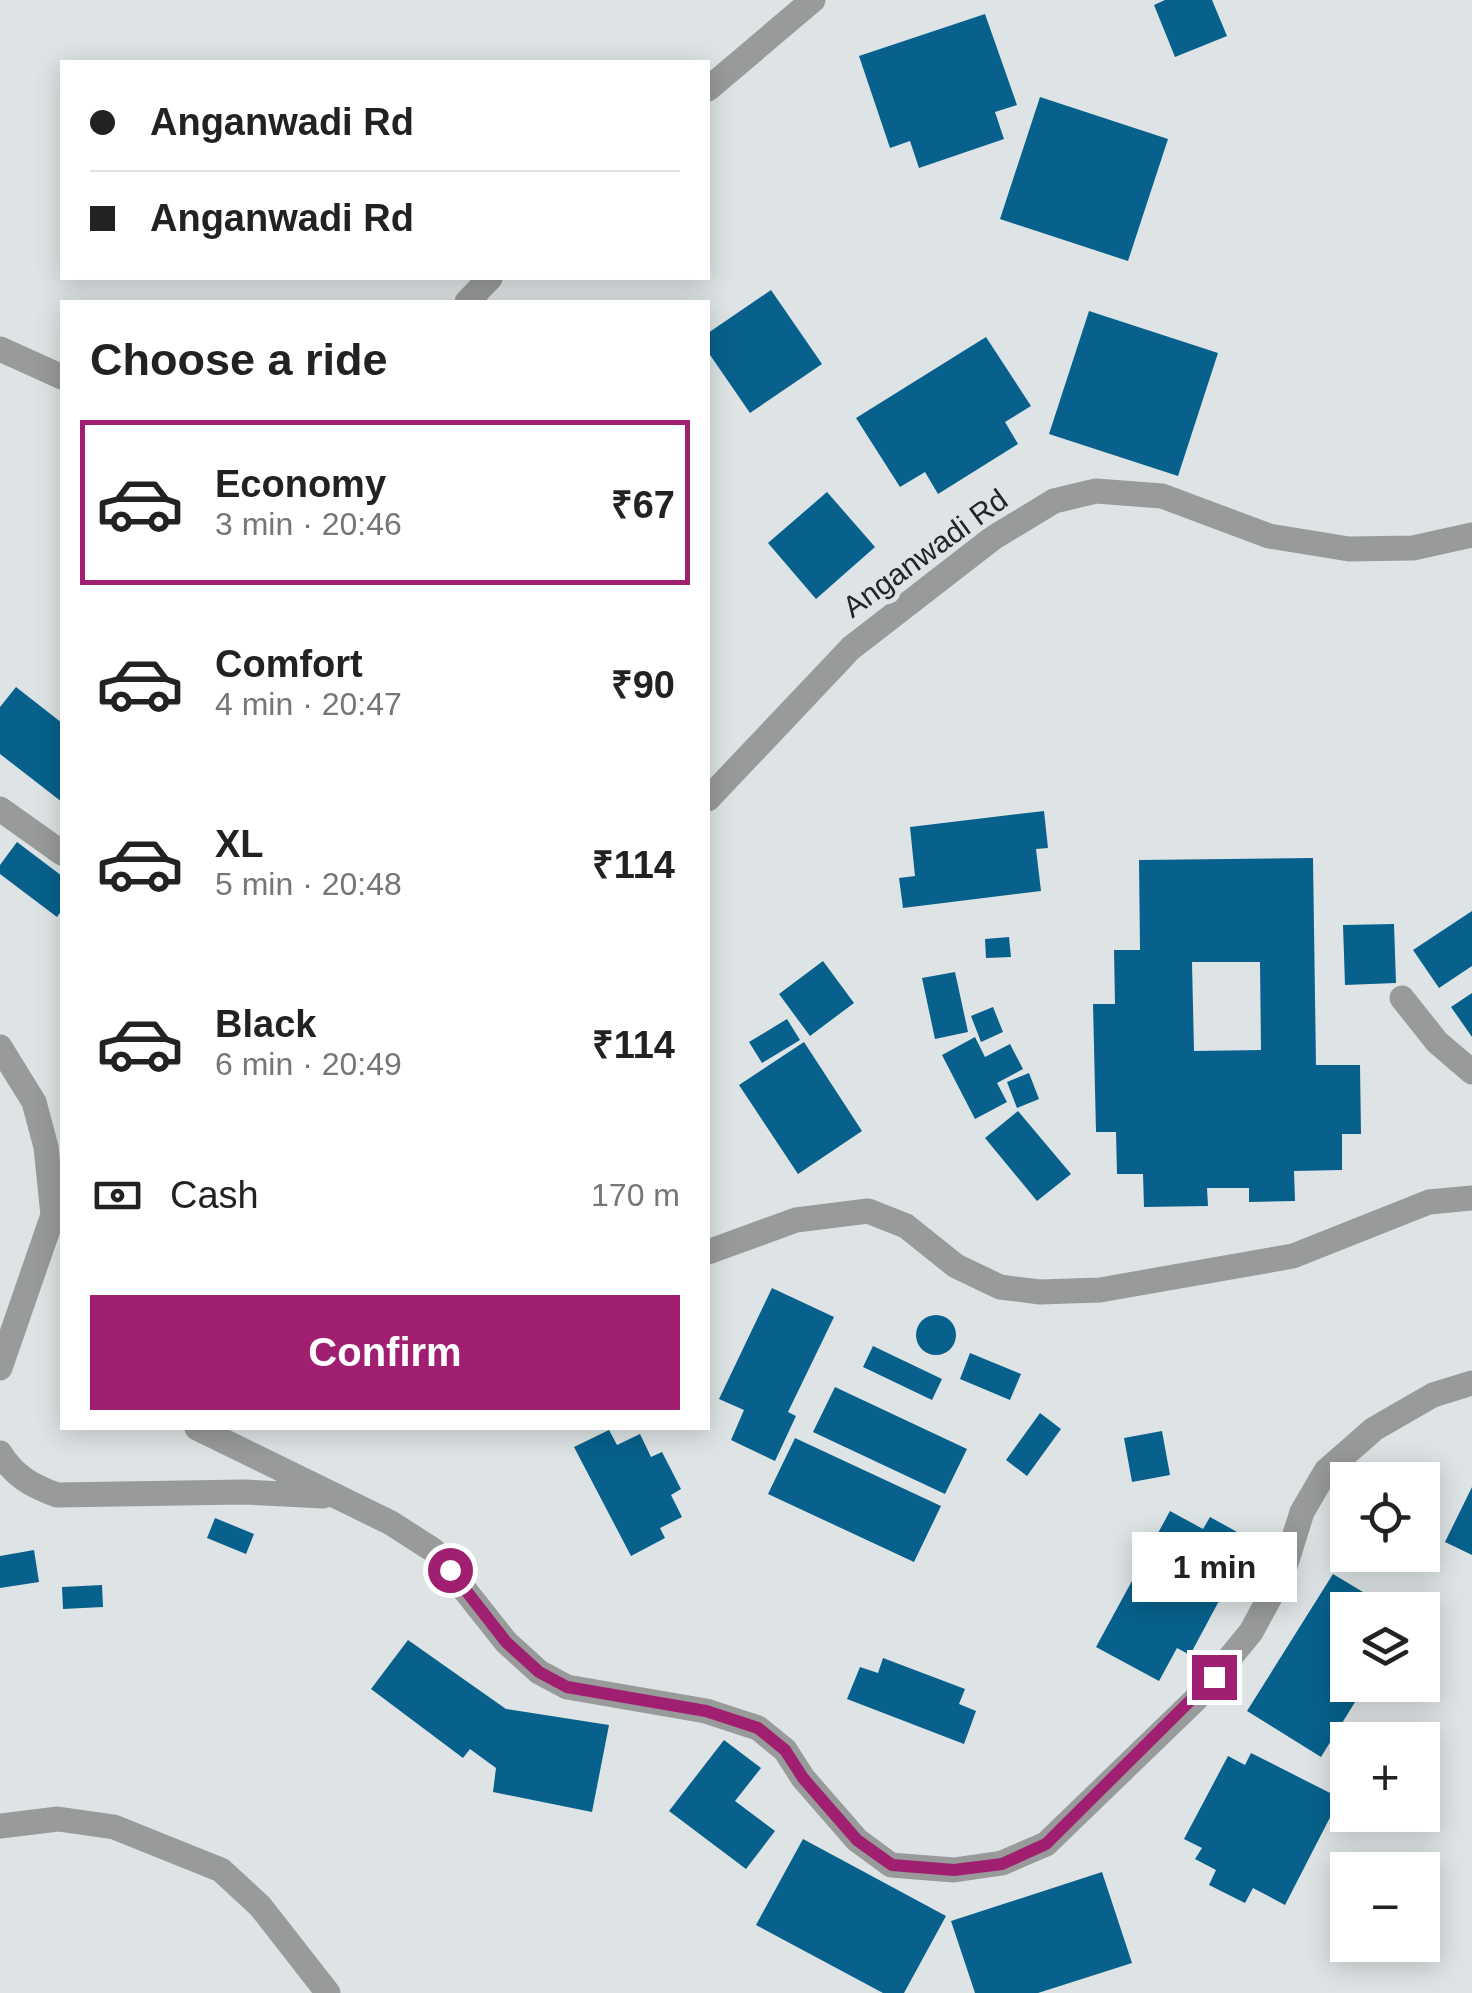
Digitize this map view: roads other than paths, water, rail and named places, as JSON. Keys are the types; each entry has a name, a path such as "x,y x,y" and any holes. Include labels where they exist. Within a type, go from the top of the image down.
{"street":[{"path":"710,87 813,0"},
{"path":"468,300 488,280"},
{"path":"0,349 60,376"},
{"name":"Anganwadi Rd","path":"710,797 851,648 993,538 1054,501 1096,491 1162,496 1269,536 1349,550 1413,548 1472,536"},
{"path":"0,809 60,853"},
{"path":"1402,998 1437,1042 1472,1072"},
{"path":"0,1047 34,1102 46,1148 52,1214 0,1368"},
{"path":"710,1251 796,1220 868,1212 906,1226 956,1266 1000,1287 1040,1292 1100,1290 1292,1256 1429,1202 1472,1198"},
{"path":"201,1430 391,1523 433,1550 506,1642 539,1672 567,1687 706,1711 758,1728 785,1750 803,1778 857,1840 892,1865 954,1870 1002,1864 1046,1844 1195,1700 1251,1632 1283,1573 1302,1512 1326,1470 1374,1429 1433,1395 1472,1383"},
{"path":"0,1453 11,1470 56,1496 244,1492 338,1497"},
{"path":"0,1826 58,1819 114,1827 222,1870 260,1906 328,1993"}]}
